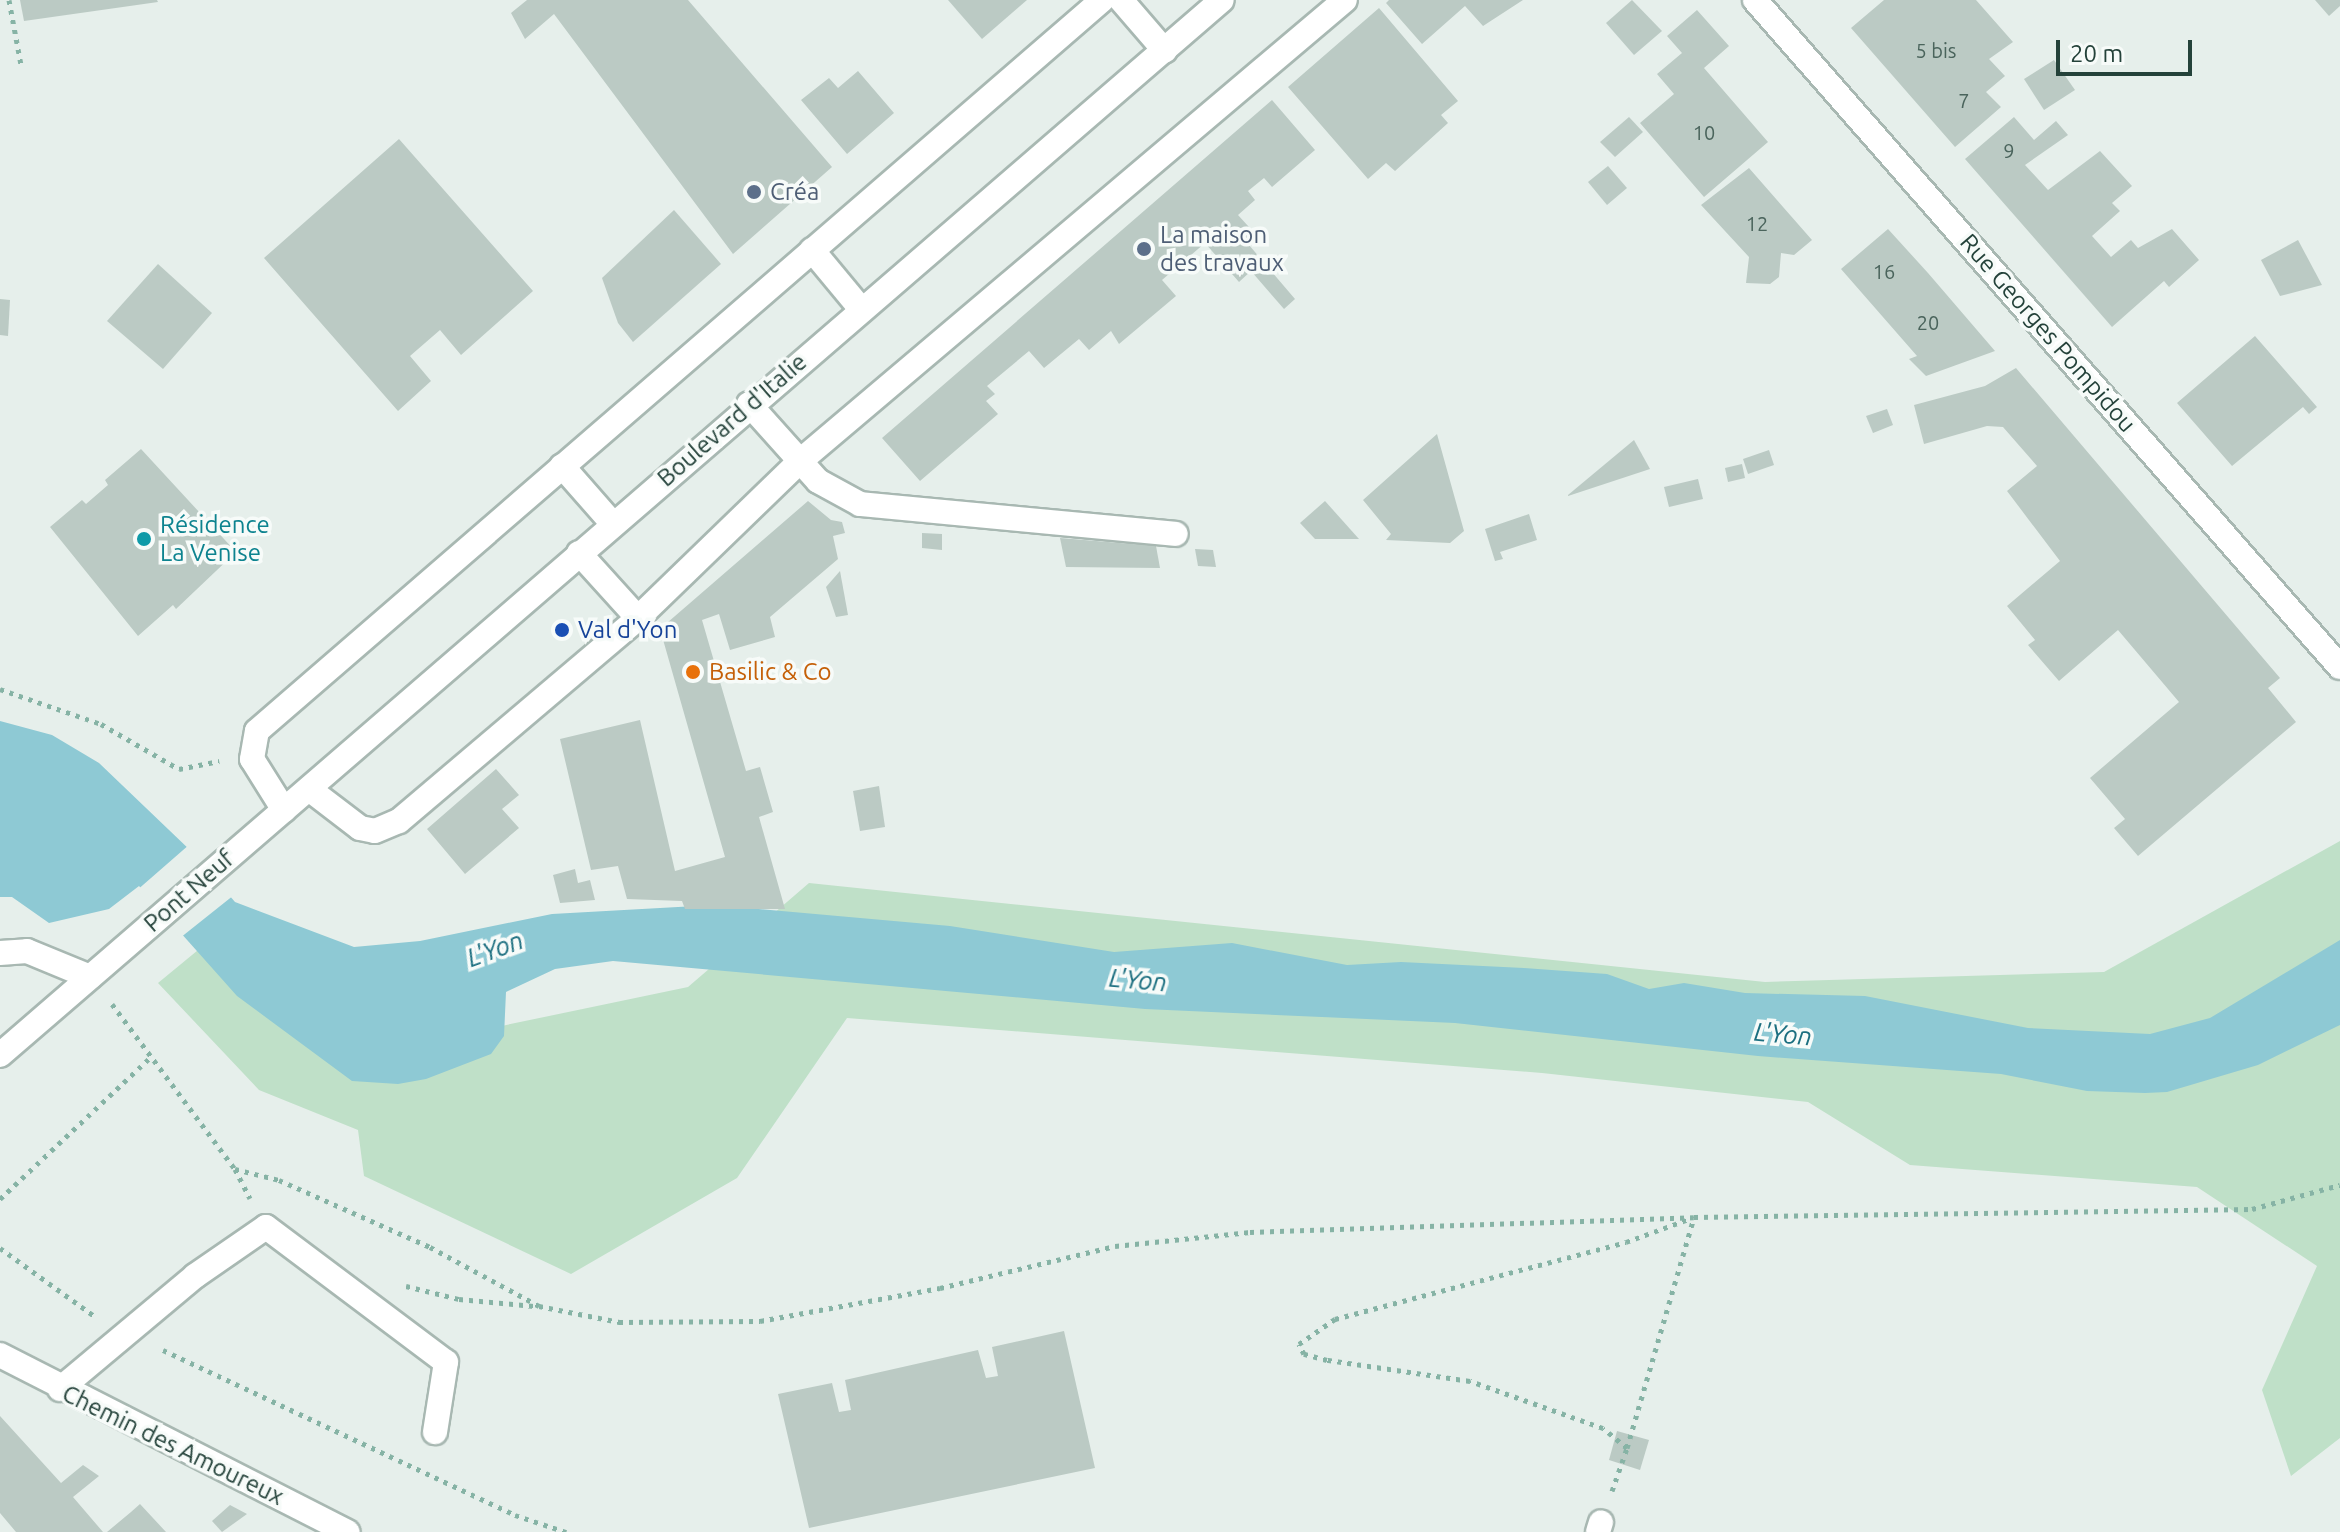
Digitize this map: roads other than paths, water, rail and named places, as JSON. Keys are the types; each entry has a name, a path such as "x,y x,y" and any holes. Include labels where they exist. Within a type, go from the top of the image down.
{"main road":[{"path":"284,810 252,759 257,731 1102,0"},
{"path":"1121,0 1165,51"},
{"name":"Boulevard d'Italie","path":"245,844 749,404 1222,0"},
{"path":"309,789 360,828 387,828 638,618 799,462 1345,0"},
{"name":"Rue Georges Pompidou","path":"1755,0 2340,667"},
{"path":"812,250 861,309"},
{"path":"749,404 818,481 860,504 1176,534"},
{"path":"562,466 613,524"},
{"path":"579,553 638,618"},
{"name":"Pont Neuf","path":"90,977 245,844"},
{"path":"0,953 27,951 90,977 0,1055"},
{"path":"60,1389 195,1276 266,1227 446,1362 435,1432"},
{"name":"Chemin des Amoureux","path":"0,1355 60,1389 347,1532"}],"water":[{"name":"L'Yon","path":"0,721 52,735 99,763 192,852 235,902 354,947 420,941 552,914 714,905 950,926 1114,952 1232,943 1347,965 1401,962 1524,968 1607,974 1649,989 1684,983 1745,993 1865,996 2028,1028 2150,1034 2210,1018 2340,940 2340,1025 2258,1065 2167,1092 2087,1091 2001,1074 1758,1056 1455,1023 1145,1009 613,961 555,969 506,992 504,1036 491,1054 426,1079 398,1084 352,1081 237,996 139,886 109,909 49,923 12,897 0,897"}],"place":[{"name":"Créa","path":"754,192"},
{"name":"La maison des travaux","path":"1144,249"},
{"name":"Résidence La Venise","path":"144,539"},
{"name":"Val d'Yon","path":"562,630"},
{"name":"Basilic & Co","path":"693,672"}]}
